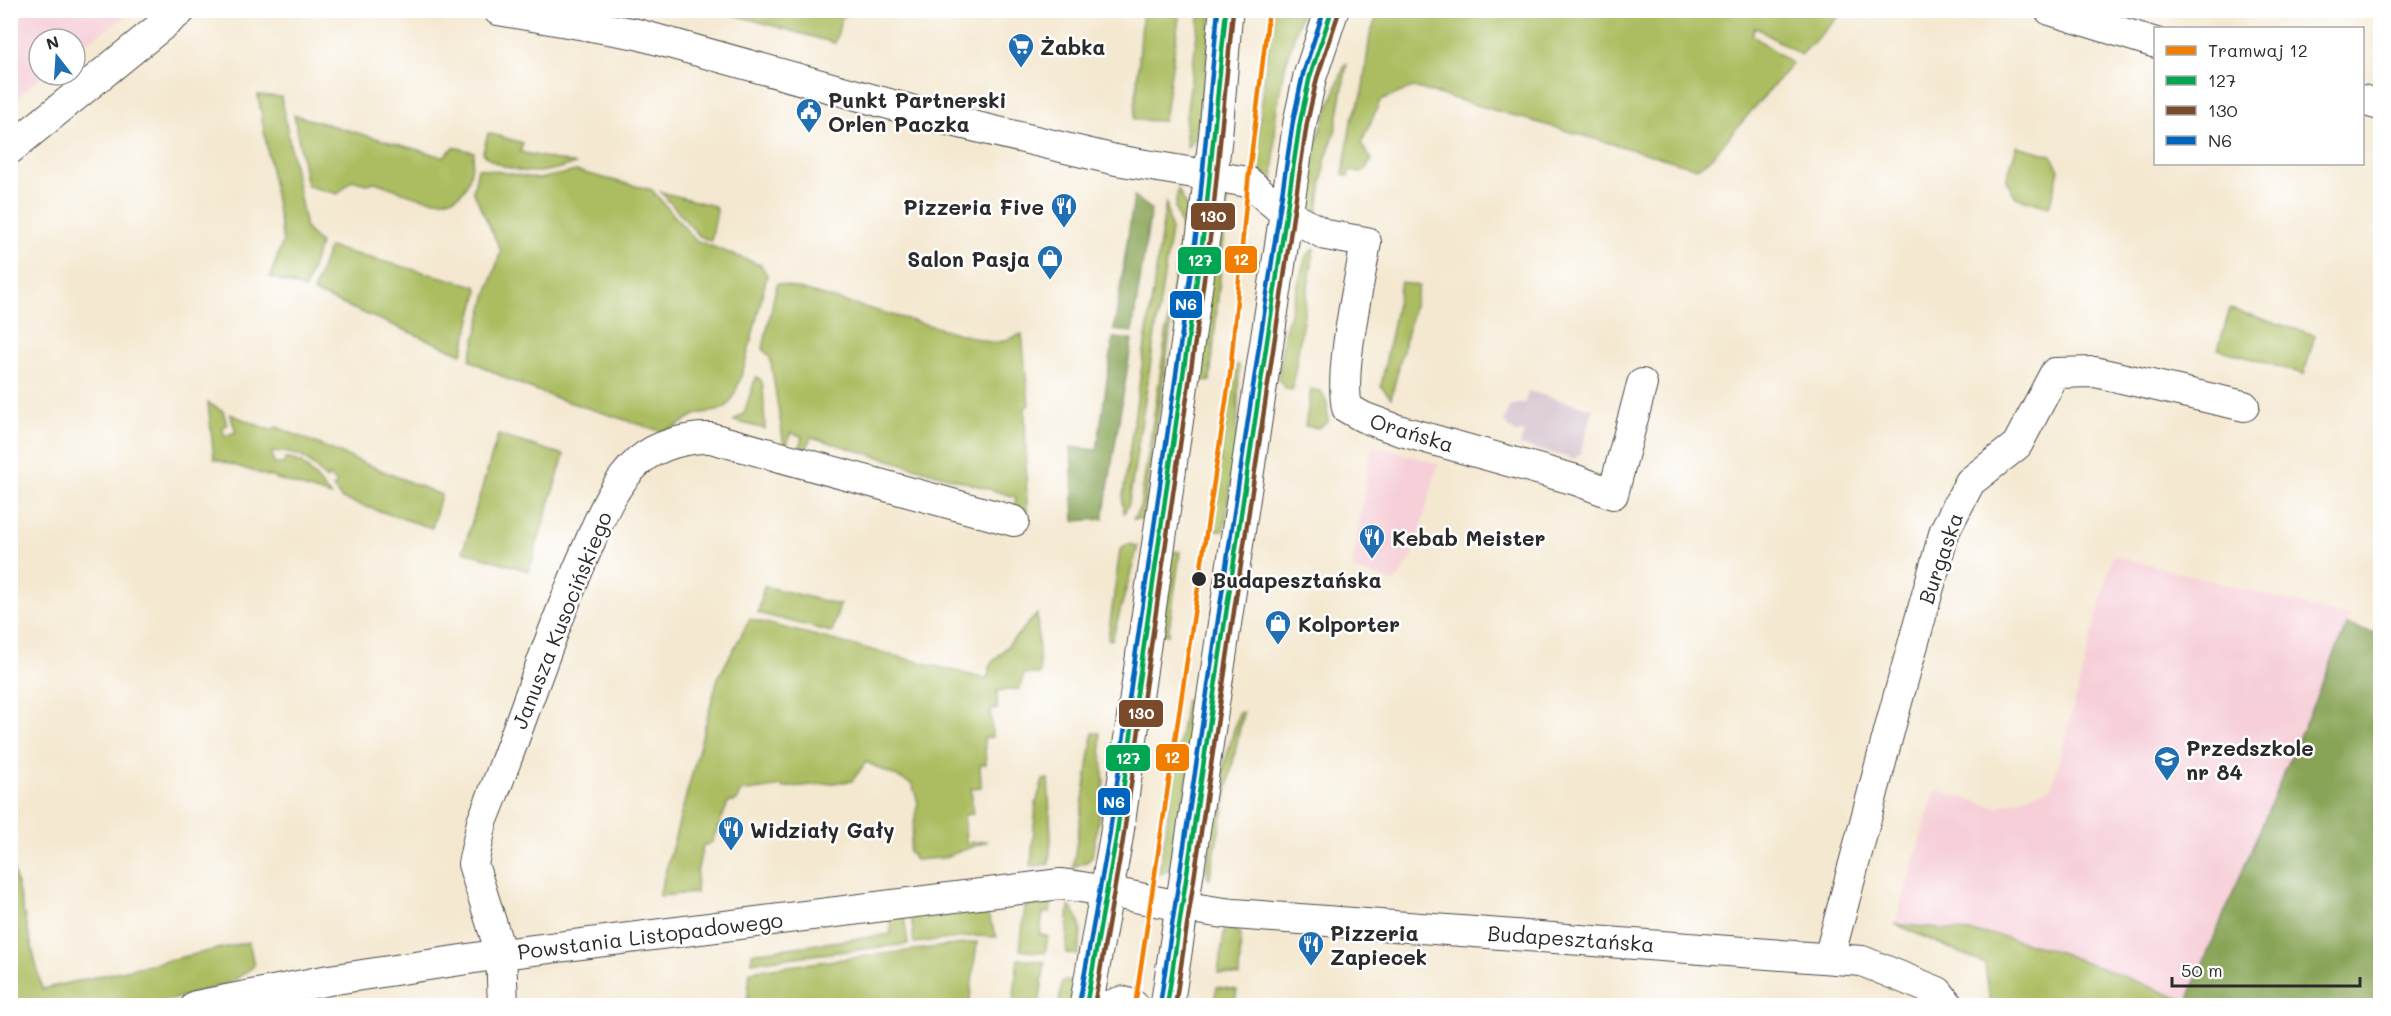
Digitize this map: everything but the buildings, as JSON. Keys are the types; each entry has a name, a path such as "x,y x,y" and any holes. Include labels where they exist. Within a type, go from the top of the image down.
{"main road":[{"path":"1086,1005 1127,763 1211,177 1226,10"},
{"path":"1167,1005 1233,583 1285,213 1310,76 1332,10"},
{"path":"1113,1005 1122,1003 1132,1005"}],"street":[{"path":"10,149 181,10"},
{"path":"498,10 637,34 954,122 1116,160 1248,182 1285,213"},
{"path":"2050,10 2154,42"},
{"path":"2364,101 2380,105"},
{"name":"Orańska","path":"1285,213 1326,235 1366,242 1345,386 1347,408 1363,417 1576,480 1613,494 1642,384"},
{"name":"Burgaska","path":"1829,958 1942,541 1970,482 2017,445 2055,373 2095,372 2244,406"},
{"name":"Janusza Kusocińskiego","path":"503,1005 501,954 473,864 479,832 558,614 609,498 641,459 650,453 687,440 711,438 1014,521"},
{"name":"Powstania Listopadowego","path":"196,1005 329,980 501,954 1046,884 1106,890 1182,906"},
{"name":"Budapesztańska","path":"1182,906 1234,914 1862,961 1938,992 1949,1005"}],"shaded area":[{"path":"11,10 134,10 87,42 87,27 27,27 27,87 29,87 11,103"},
{"path":"1528,391 1593,409 1581,453 1574,459 1520,445 1524,432 1515,433 1504,422 1509,406 1525,403"},
{"path":"1381,447 1438,464 1413,556 1395,582 1352,569 1371,448"},
{"name":"Przedszkole nr 84","path":"2113,555 2350,617 2187,1001 2060,952 1997,935 1895,924 1935,790 1996,807 2052,787"}],"green space":[{"path":"1836,10 1842,13 1801,55 1755,27 1752,35 1792,64 1710,159 1697,168 1413,87 1380,101 1361,144 1372,160 1362,173 1349,171 1348,176 1343,175 1351,122 1362,95 1370,35 1379,11"},
{"path":"720,11 854,11 842,17 835,43"},
{"path":"1143,11 1180,11 1164,121 1134,120"},
{"path":"1200,11 1212,11 1199,122 1195,139 1187,147 1185,125"},
{"path":"1272,11 1302,11 1283,73 1276,114 1273,184 1255,163"},
{"path":"1345,64 1347,64 1335,132 1325,160 1317,218 1305,205 1305,184 1326,113"},
{"path":"258,95 281,97 306,229 320,244 305,289 270,277 283,241"},
{"path":"294,115 443,157 454,147 474,152 469,180 458,196 448,200 410,195 375,182 366,184 352,180 338,194 307,186"},
{"path":"488,133 523,143 520,152 576,164 538,172 524,171 499,164 483,152"},
{"path":"2017,146 2051,155 2059,170 2049,207 2016,197 2006,180"},
{"path":"478,168 539,179 576,171 652,190 695,240 761,265 767,275 744,366 727,406 719,411 697,414 674,428 660,431 553,397 507,379 470,360 486,297 501,251 473,191"},
{"path":"1229,183 1210,381 1194,379 1217,193"},
{"path":"1178,189 1188,209 1143,519 1133,519 1140,508 1182,229 1175,208"},
{"path":"661,192 714,206 717,211 711,241 699,236"},
{"path":"1134,196 1151,209 1132,332 1114,330"},
{"path":"1166,202 1171,230 1129,503 1124,513 1122,502"},
{"path":"329,247 476,286 478,292 462,354 313,292"},
{"path":"1314,249 1292,390 1286,389 1278,379 1284,334 1306,256"},
{"path":"1401,282 1419,286 1391,398 1381,386"},
{"path":"777,283 989,342 1000,342 1022,334 1029,405 1025,408 1027,512 1018,513 1014,508 1016,497 811,437 806,450 800,448 802,436 790,433 787,445 784,445 770,357 763,349"},
{"path":"2230,309 2315,335 2304,374 2218,349"},
{"path":"1113,338 1132,340 1103,519 1074,521 1071,447 1097,450"},
{"path":"1234,365 1239,365 1237,442 1224,531 1210,529"},
{"path":"756,377 761,380 763,386 765,429 734,421 744,413"},
{"path":"1311,390 1321,391 1327,404 1328,422 1319,428 1305,426"},
{"path":"208,403 223,411 227,425 222,427 225,436 236,432 230,414 270,430 277,427 441,495 432,528 342,499 333,488 337,484 330,476 326,479 309,461 297,455 272,452 274,464 284,464 285,458 300,462 331,496 214,459"},
{"path":"498,435 564,455 529,571 463,551"},
{"path":"1128,544 1138,546 1112,640 1108,639 1120,550"},
{"path":"1168,551 1180,552 1168,635 1163,634"},
{"path":"764,586 840,605 832,632 758,613"},
{"path":"1037,614 1040,674 1024,674 1019,689 997,691 997,709 991,711 992,737 984,738 986,764 980,765 981,787 971,788 973,814 964,815 966,843 988,841 942,858 915,860 909,851 918,802 912,784 866,762 852,781 783,788 782,786 740,792 737,801 728,803 712,842 703,846 697,872 696,893 659,896 718,678 750,619 986,679 989,666"},
{"path":"2347,625 2380,634 2380,1005 2190,1005 2187,1001"},
{"path":"1186,700 1199,702 1175,863 1162,874 1159,873"},
{"path":"1239,712 1243,713 1209,880 1206,869 1216,795"},
{"path":"1093,733 1100,733 1104,784 1092,857 1073,867"},
{"path":"1048,779 1051,838 1049,864 1031,866 1036,803 1043,780"},
{"path":"10,856 42,989 249,942 254,966 232,982 153,1005 11,1005"},
{"path":"1052,897 1050,913 1043,913 1040,935 1048,936 1045,953 1020,950 1025,907 1035,901"},
{"path":"1069,906 1080,923 1078,955 1066,953"},
{"path":"973,907 987,914 997,937 975,936 914,943 911,914"},
{"path":"904,916 908,944 752,962 752,953 891,934 890,917"},
{"path":"1895,924 1997,935 2059,952 2187,1001 2190,1005 1990,1005 1985,964"},
{"path":"1225,927 1241,934 1239,976 1218,973"},
{"path":"977,942 969,1005 747,1005 750,971"},
{"path":"1018,959 1045,962 1039,1005 1013,1005"},
{"path":"1062,981 1075,982 1072,1005 1059,1006"},
{"path":"1217,987 1237,990 1235,1002 1230,1005 1213,1005"}],"tram line":[{"name":"12","path":"1135,1006 1230,375 1248,182 1269,10"}],"transit line":[{"name":"N6","path":"1079,1005 1109,838 1198,222 1218,10"},
{"name":"127","path":"1086,1006 1116,839 1205,223 1226,10"},
{"name":"N6","path":"1160,1005 1293,121 1303,74 1324,10"},
{"name":"127","path":"1167,1006 1300,122 1310,76 1332,10"},
{"name":"130","path":"1094,1006 1123,840 1212,224 1233,11"},
{"name":"130","path":"1175,1006 1307,123 1317,78 1339,12"}],"place":[{"name":"Żabka","path":"1021,69"},
{"name":"Punkt Partnerski Orlen Paczka","path":"809,134"},
{"name":"Pizzeria Five","path":"1064,229"},
{"name":"Salon Pasja","path":"1050,281"},
{"name":"Kebab Meister","path":"1372,560"},
{"name":"Budapesztańska","path":"1199,579"},
{"name":"Kolporter","path":"1278,646"},
{"name":"Przedszkole nr 84","path":"2167,782"},
{"name":"Widziały Gały","path":"731,852"},
{"name":"Pizzeria Zapiecek","path":"1311,967"}]}
